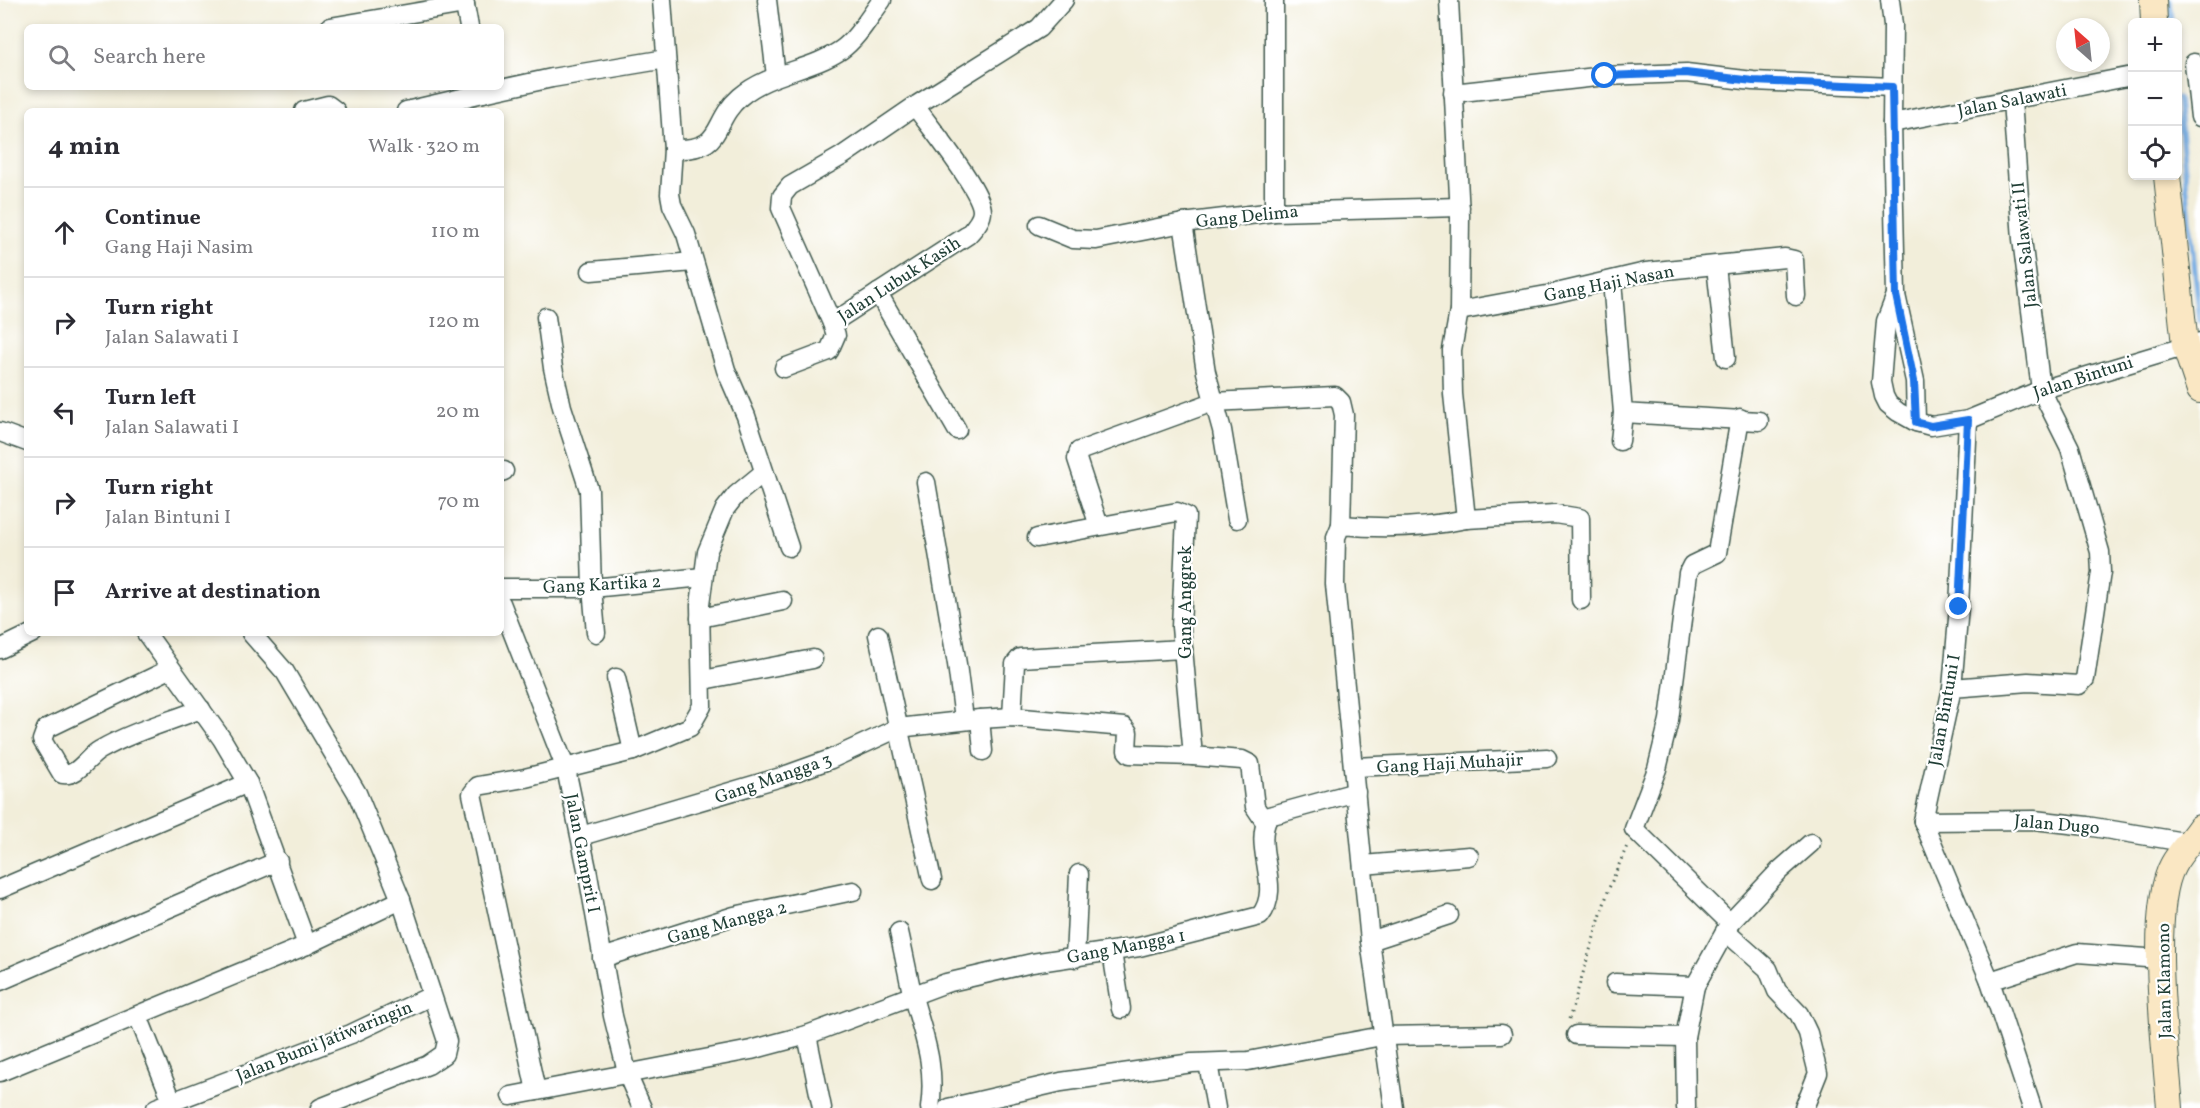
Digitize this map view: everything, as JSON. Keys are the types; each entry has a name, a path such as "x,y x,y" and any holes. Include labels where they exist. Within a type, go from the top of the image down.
{"street":[{"path":"662,0 674,149 670,194 672,205 686,234 726,370 746,416 789,547"},
{"path":"767,0 776,76"},
{"path":"674,149 694,150 708,143 716,135 729,110 741,96 776,76 842,50 882,0"},
{"name":"Jalan Lubuk Kasih","path":"915,106 977,193 982,212 978,223 968,234 832,323 781,208 782,196 790,186 842,156 915,106 1039,28 1064,0"},
{"path":"1274,0 1274,212"},
{"path":"1449,0 1460,207 1459,311 1452,350 1453,394 1466,519"},
{"path":"1890,0 1893,25 1892,123 1896,295 1914,381 1916,422"},
{"path":"2153,0 2154,18"},
{"path":"346,24 464,2 469,24"},
{"path":"504,86 666,59"},
{"path":"2190,64 2200,117"},
{"path":"1453,93 1605,76 1686,73 1753,81 1892,87"},
{"name":"Jalan Salawati","path":"1892,123 2128,77"},
{"path":"417,108 482,90"},
{"name":"Jalan Salawati II","path":"1952,688 2028,682 2079,685 2085,679 2101,572 2100,552 2070,448 2041,390 2022,238 2012,101"},
{"path":"316,108 328,105 332,108"},
{"path":"2168,180 2200,390"},
{"name":"Gang Delima","path":"1039,225 1073,238 1096,240 1183,223 1274,212 1460,207"},
{"path":"1183,223 1206,372 1222,430 1237,519"},
{"name":"Gang Haji Nasan","path":"1459,311 1612,281 1646,272 1790,258 1794,260 1796,296"},
{"path":"591,271 693,262"},
{"path":"1716,266 1726,358"},
{"path":"1612,281 1623,413 1620,441"},
{"path":"878,293 957,430"},
{"path":"1896,295 1886,321 1881,382 1888,404 1916,422"},
{"path":"546,317 560,397 589,490 596,633"},
{"path":"784,368 829,351 836,335 832,323"},
{"name":"Jalan Bintuni","path":"1916,422 1931,426 1968,420 2041,390 2193,344"},
{"path":"1100,526 1077,459 1079,451 1213,402 1335,396 1341,402 1344,415 1341,525 1336,537 1335,584 1370,941 1394,1108"},
{"path":"1623,413 1740,418 1759,421"},
{"path":"1740,418 1717,553 1692,565 1688,573 1669,720 1657,769 1634,829 1768,969 1777,991 1798,1014 1808,1033 1818,1073 1804,1108"},
{"name":"Jalan Bintuni I","path":"1923,821 1952,688 1959,607 1968,420"},
{"path":"0,432 24,441"},
{"path":"536,1091 472,794 478,786 566,769 633,751 690,727 702,706 700,618 703,577 708,552 725,509 736,495 764,472"},
{"path":"926,482 957,664 983,752"},
{"name":"Gang Anggrek","path":"1037,538 1177,512 1186,516 1183,650 1193,756"},
{"path":"1341,525 1433,526 1466,519 1555,514 1580,518 1581,600"},
{"name":"Gang Kartika 2","path":"504,588 592,588 703,577"},
{"path":"700,618 783,601"},
{"name":"Jalan Gamprit I","path":"504,611 566,769 581,836 602,958 628,1076 642,1108"},
{"path":"878,635 932,880"},
{"path":"0,649 27,636"},
{"path":"148,636 201,709 248,783 307,945"},
{"name":"Jalan Bumi Jatiwaringin","path":"164,1105 351,1034 431,996 401,900 357,793 285,672 254,636"},
{"path":"1012,717 1015,664 1020,658 1183,650"},
{"path":"703,680 813,659"},
{"path":"170,669 46,729 42,740 62,774 68,775 75,771 99,750 201,709"},
{"path":"616,678 633,751"},
{"name":"Gang Mangga 3","path":"581,836 781,777 831,759 898,728 972,719 1012,717 1124,727 1128,732 1127,751 1130,754 1193,756"},
{"path":"1193,756 1242,760 1250,764 1255,807 1265,822 1274,813 1356,792"},
{"name":"Gang Haji Muhajir","path":"1354,767 1547,758"},
{"path":"0,889 248,783"},
{"name":"Jalan Dugo","path":"1923,821 2034,820 2195,836"},
{"path":"1923,821 1990,981 2032,1108"},
{"name":"Gang Mangga 1","path":"511,1096 628,1076 751,1050 807,1035 946,983 1032,963 1112,952 1260,916 1268,906 1270,891 1263,831 1265,822"},
{"name":"Jalan Klamono","path":"2170,1108 2160,959 2167,881 2173,865 2195,836"},
{"path":"1686,1108 1685,1037 1695,986 1727,927 1779,872 1811,843"},
{"path":"1363,865 1469,856"},
{"path":"0,981 278,861"},
{"path":"1075,958 1079,874"},
{"name":"Gang Mangga 2","path":"602,958 734,916 853,891"},
{"path":"0,1072 307,945 401,900"},
{"path":"1370,941 1449,915"},
{"path":"899,932 913,996 930,1053 932,1077 930,1108"},
{"path":"1112,952 1121,1009"},
{"path":"1990,981 2077,953 2160,959"},
{"path":"1615,983 1695,986"},
{"path":"320,1108 428,1065 444,1054 447,1041 431,996"},
{"path":"138,1016 164,1105"},
{"path":"807,1035 822,1108"},
{"path":"948,1108 1061,1082 1208,1063 1248,1061 1382,1036 1502,1035"},
{"path":"1576,1035 1685,1037"},
{"path":"1208,1063 1216,1108"}],"path":[{"path":"1576,1035 1570,1031 1568,1023 1609,888 1634,829"}],"waterway":[{"path":"2170,0 2172,18"},
{"path":"2181,126 2200,322"}],"route":[{"path":"1605,76 1686,73 1753,81 1892,87 1896,295 1903,318 1914,381 1916,422 1931,426 1968,420 1959,607"}]}
